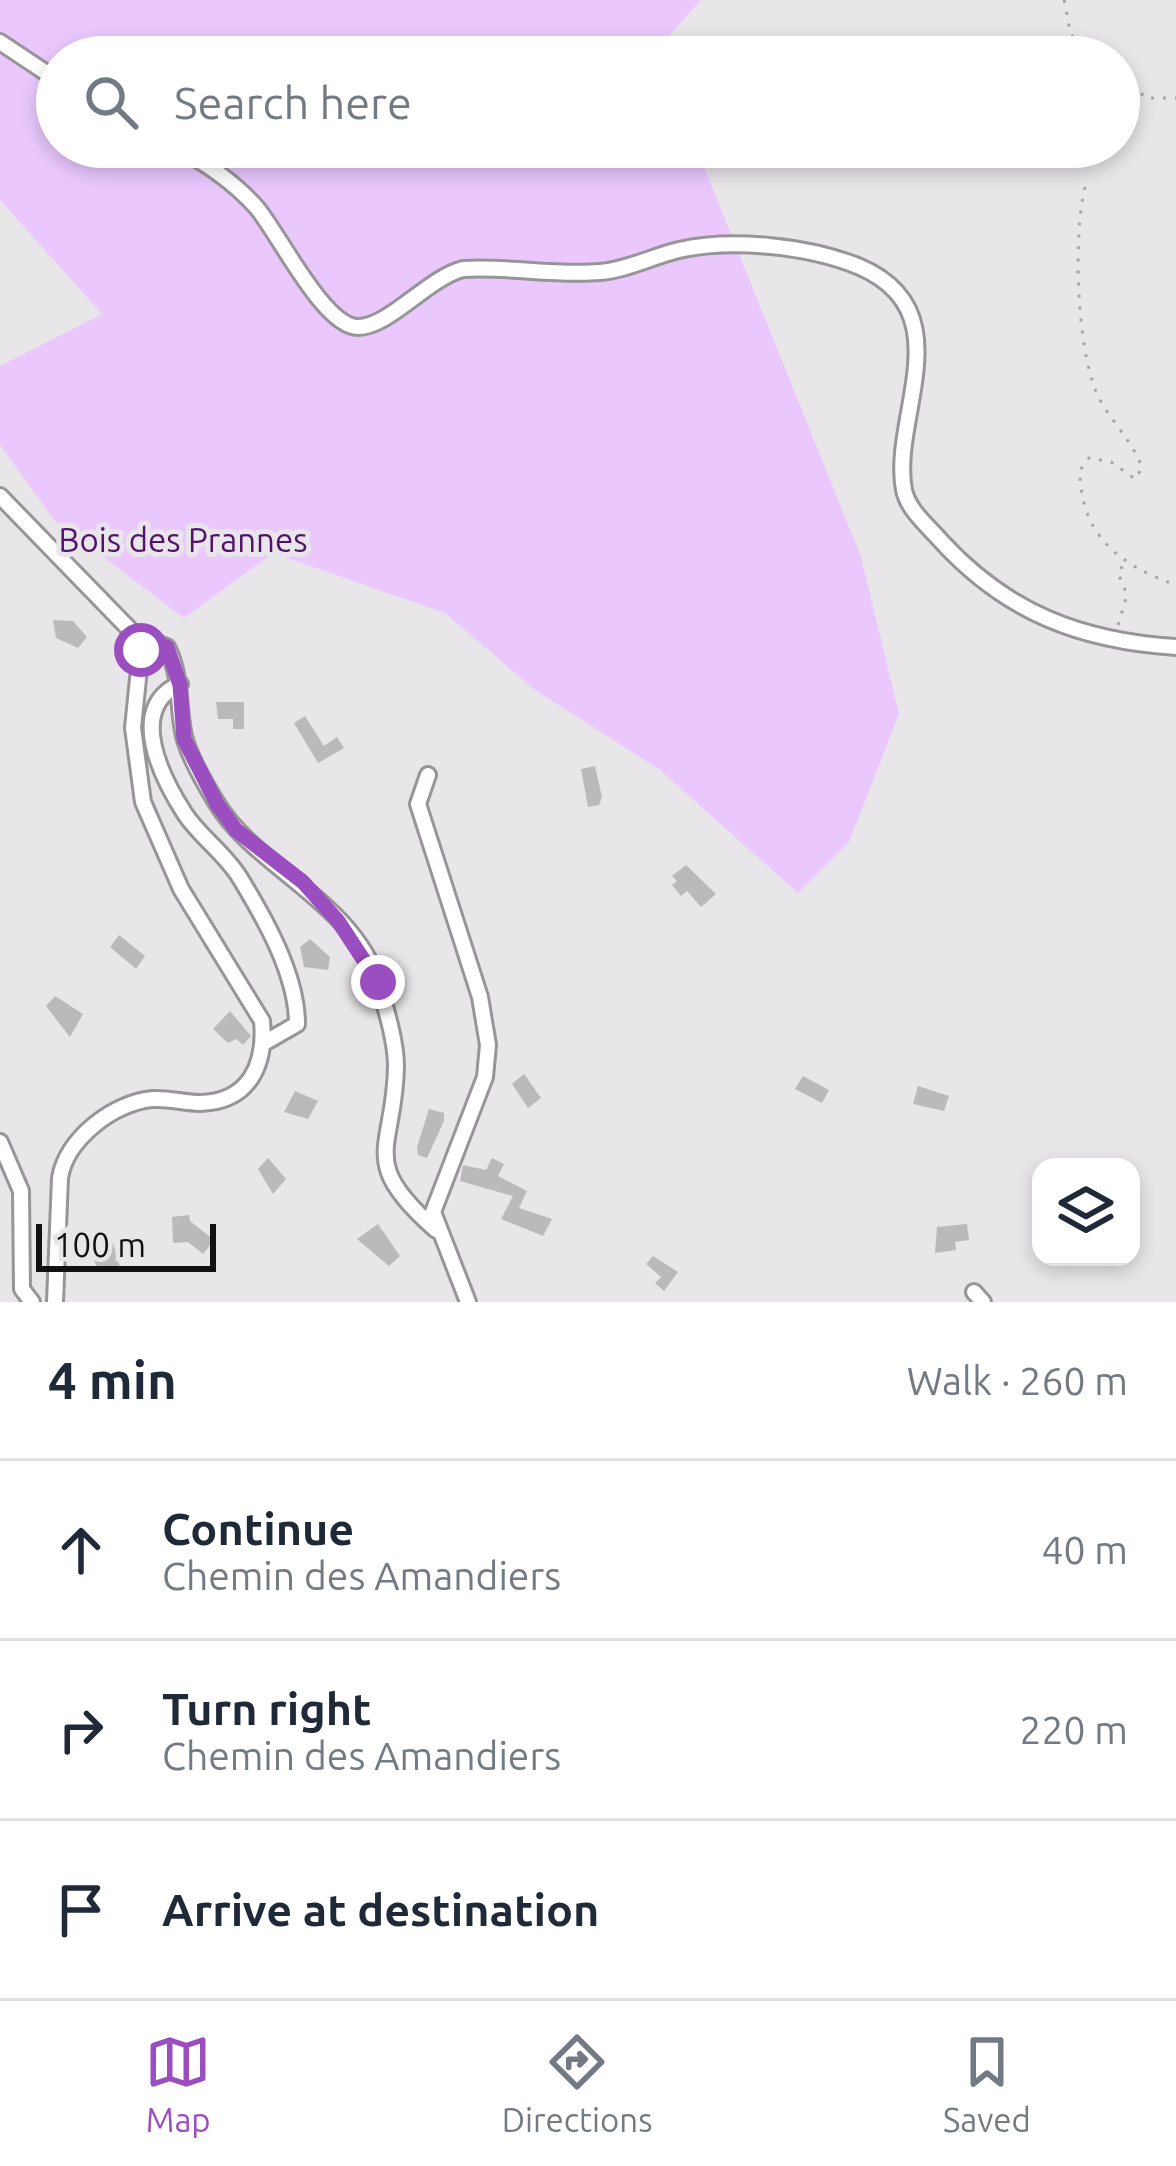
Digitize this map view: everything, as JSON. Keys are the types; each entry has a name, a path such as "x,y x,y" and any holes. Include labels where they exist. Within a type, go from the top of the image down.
{"street":[{"path":"0,41 36,66"},
{"path":"209,168 255,206 333,315 359,327 376,323 444,274 463,268 599,272 686,248 724,246 813,254 862,268 895,294 916,343 920,371 904,465 908,502 992,592 1037,614 1122,638 1176,646"},
{"path":"0,496 135,635 141,650 134,728 143,802 181,889 262,1021 264,1043 254,1080 235,1094 196,1103 138,1102 76,1142 63,1159 60,1178 55,1302"},
{"path":"135,635 167,647 180,685 184,739 217,804 236,830 303,882 368,961 396,1064 385,1125 386,1162 408,1206 436,1230"},
{"path":"180,685 164,693 154,711 153,752 186,817 238,875 285,968 297,1024 264,1043"},
{"path":"428,775 418,804 436,874 480,997 488,1045 485,1077 435,1202 436,1230 468,1302"},
{"path":"0,1142 21,1191 22,1288 32,1302"}],"path":[{"path":"1064,0 1072,36"},
{"path":"1140,92 1145,98 1176,98"},
{"path":"1085,187 1079,257 1091,374 1097,396 1142,468 1135,479 1111,461 1089,458 1080,470 1080,487 1093,525 1124,564 1176,585"},
{"path":"1122,638 1118,624 1127,595 1118,573 1124,564"}],"green space":[{"name":"Bois des Prannes","path":"0,0 701,0 669,36 36,36 36,168 704,168 861,557 899,714 849,842 798,893 660,770 535,690 445,613 273,553 184,618 54,520 0,445 0,366 102,314 0,200"}],"building":[{"path":"53,620 73,621 87,637 78,648 56,638"},
{"path":"216,702 244,702 244,729 233,729 233,719 218,719"},
{"path":"305,716 324,746 337,737 344,748 318,763 294,723"},
{"path":"595,766 602,797 599,805 588,807 581,769"},
{"path":"686,865 716,894 701,907 687,891 681,896 672,885 677,881 672,876"},
{"path":"119,935 145,956 136,969 110,947"},
{"path":"310,939 330,957 328,970 304,967 300,947"},
{"path":"55,996 83,1014 70,1037 46,1006"},
{"path":"230,1011 251,1036 243,1045 236,1039 228,1043 213,1029"},
{"path":"524,1074 541,1098 528,1108 512,1084"},
{"path":"803,1076 829,1090 822,1103 795,1089"},
{"path":"918,1086 949,1096 944,1111 913,1104"},
{"path":"295,1091 318,1101 308,1119 284,1112"},
{"path":"429,1109 444,1113 444,1121 427,1158 418,1155 417,1147"},
{"path":"268,1158 286,1179 273,1194 258,1169"},
{"path":"492,1158 504,1164 498,1176 527,1191 519,1208 552,1219 543,1236 501,1219 513,1196 460,1181 463,1165 486,1170"},
{"path":"189,1215 214,1240 203,1254 188,1242 173,1243 172,1217"},
{"path":"378,1224 400,1256 389,1266 357,1239"},
{"path":"967,1224 969,1240 955,1242 956,1250 935,1253 937,1227"},
{"path":"113,1243 120,1267 98,1269 91,1254"},
{"path":"653,1256 678,1272 664,1291 655,1283 661,1277 646,1264"}],"route":[{"path":"141,650 135,635 167,647 176,664 184,739 217,804 236,830 303,882 338,921 378,982"}]}
